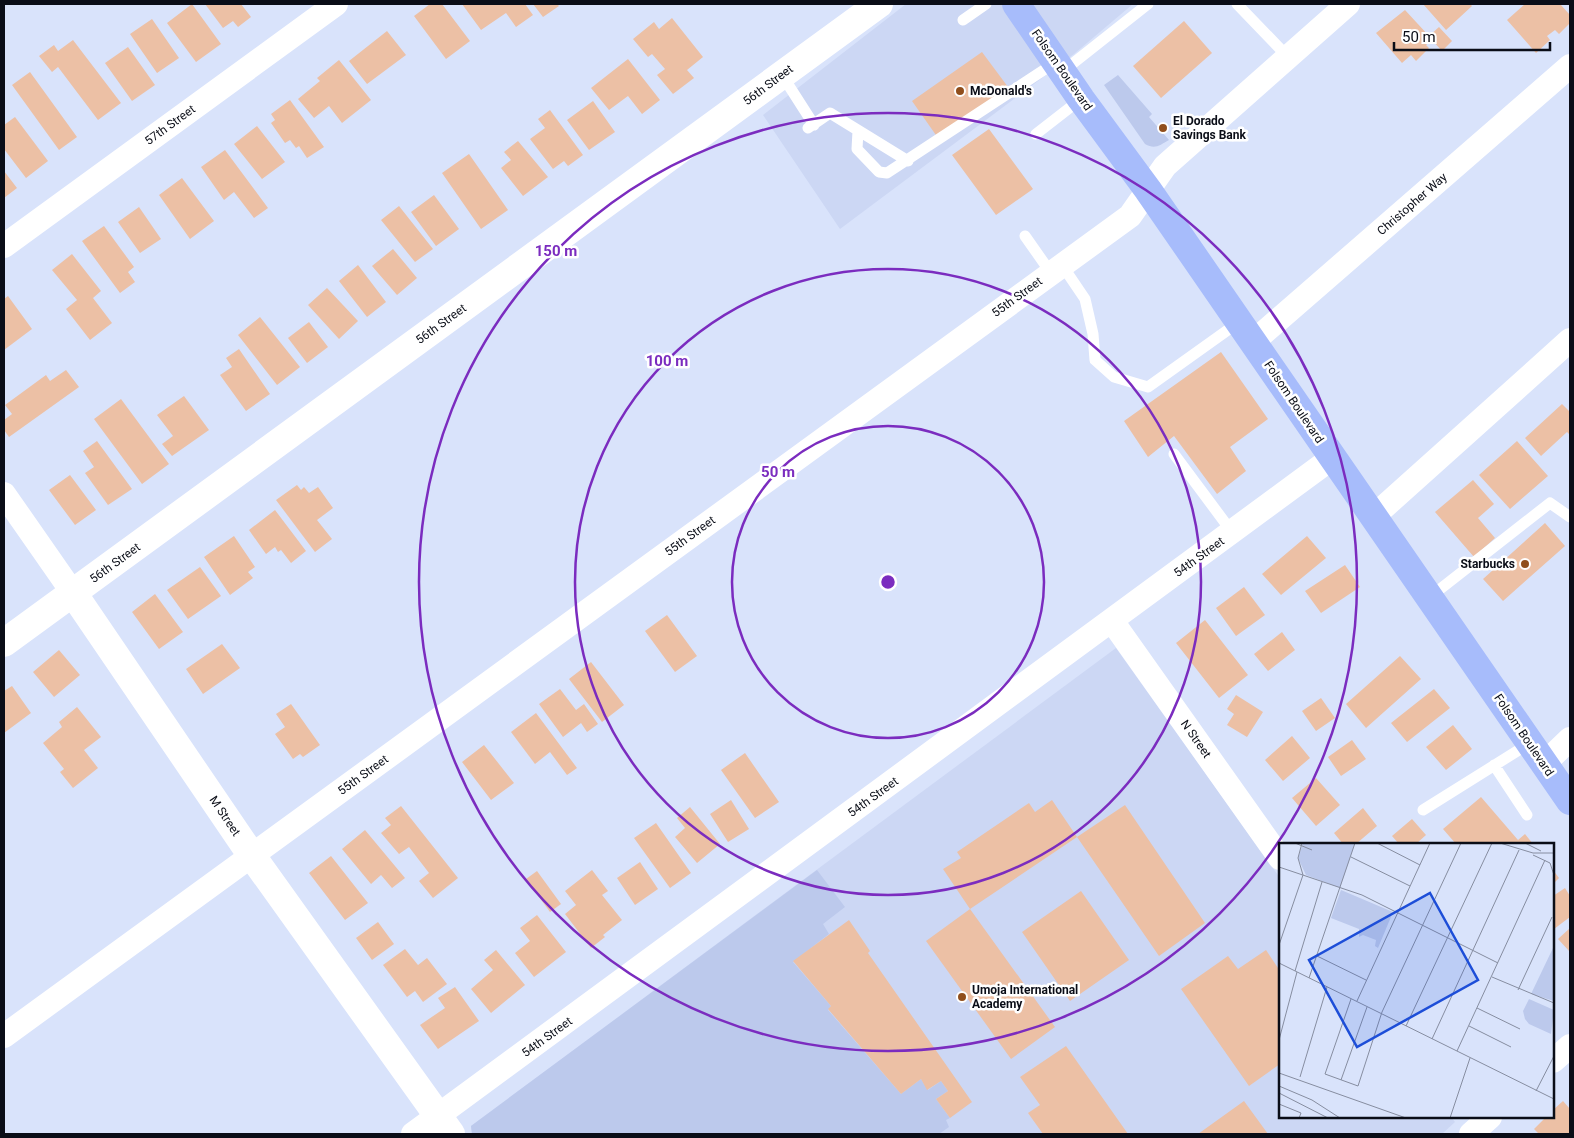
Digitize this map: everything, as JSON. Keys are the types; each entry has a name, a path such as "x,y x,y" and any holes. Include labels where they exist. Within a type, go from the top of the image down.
{"main road":[{"name":"Folsom Boulevard","path":"1016,4 1081,99 1148,190 1247,332 1570,802"}],"street":[{"name":"57th Street","path":"4,246 336,4"},
{"name":"56th Street","path":"4,643 879,4"},
{"name":"55th Street","path":"4,1036 1130,216 1165,166 1348,4"},
{"name":"Christopher Way","path":"1247,332 1570,66"},
{"path":"1374,516 1570,340"},
{"name":"54th Street","path":"413,1134 445,1125 1112,621 1332,458"},
{"name":"M Street","path":"4,494 252,856 445,1125"},
{"name":"N Street","path":"1112,621 1279,857"},
{"path":"1537,754 1570,739"},
{"path":"1554,1060 1570,1046"}],"lane":[{"path":"963,20 986,4"},
{"path":"858,131 857,149 879,172 887,173 1059,67 1148,4"},
{"path":"1238,4 1288,58"},
{"path":"782,75 811,126 830,113 908,161"},
{"path":"1036,134 1081,99"},
{"path":"1025,236 1085,298 1093,334 1095,360 1114,377 1148,387 1247,332"},
{"path":"1174,454 1232,532"},
{"path":"1430,597 1550,503 1570,517"},
{"path":"1423,810 1494,765 1537,754"},
{"path":"1494,765 1527,815"}],"shaded area":[{"path":"906,4 1133,4 1074,54 840,229 763,115"},
{"path":"1118,75 1152,114 1149,117 1169,140 1155,147 1145,144 1104,85"},
{"name":"Umoja International Academy","path":"1116,648 1279,877 1279,1118 1452,1118 1455,1122 1442,1134 472,1134 471,1126"},
{"path":"817,870 845,907 823,924 829,934 793,962 831,1006 828,1010 901,1094 921,1079 928,1090 941,1081 948,1091 936,1099 950,1118 946,1120 949,1127 939,1134 472,1134 471,1126"}],"building":[{"path":"192,4 221,44 196,62 167,23"},
{"path":"205,4 241,4 251,17 238,27 233,21 223,28"},
{"path":"430,4 442,4 470,41 446,59 414,16"},
{"path":"462,4 525,4 533,15 516,27 506,13 481,30"},
{"path":"533,4 557,4 559,6 543,17"},
{"path":"1423,4 1470,4 1472,6 1446,30"},
{"path":"1525,4 1560,4 1570,15 1570,23 1559,34 1555,30 1547,36 1550,40 1536,53 1507,20"},
{"path":"1405,10 1429,36 1439,27 1452,41 1442,51 1432,40 1426,45 1429,48 1416,61 1411,55 1402,63 1376,33"},
{"path":"672,18 703,57 687,70 694,78 673,94 657,75 665,69 652,54 648,57 633,39 654,22 659,29"},
{"path":"152,19 179,58 157,73 130,34"},
{"path":"1184,21 1212,53 1161,98 1133,66"},
{"path":"387,31 406,55 367,84 349,61"},
{"path":"73,40 121,103 98,120 58,67 52,72 39,56 54,45 58,51"},
{"path":"128,47 155,85 132,101 105,63"},
{"path":"982,52 1008,87 938,138 912,101"},
{"path":"628,59 660,100 642,114 628,96 609,110 591,88"},
{"path":"339,60 371,100 342,123 329,106 314,118 298,99 320,81 317,78"},
{"path":"30,72 77,137 59,150 12,85"},
{"path":"290,100 324,147 307,158 299,146 296,148 290,140 285,143 271,123 275,120 271,114"},
{"path":"593,101 615,132 589,150 567,120"},
{"path":"550,110 583,155 568,166 564,161 553,169 530,139 545,128 538,119"},
{"path":"15,117 48,161 26,178 4,149 4,125"},
{"path":"257,126 285,162 262,179 234,144"},
{"path":"989,129 1033,189 996,215 952,155"},
{"path":"518,141 548,177 523,196 501,168 511,160 504,152"},
{"path":"225,150 268,208 254,218 234,192 224,200 201,167"},
{"path":"469,154 508,210 481,229 442,173"},
{"path":"4,171 17,188 4,198"},
{"path":"182,178 214,221 190,239 159,195"},
{"path":"434,195 459,229 436,246 411,212"},
{"path":"399,206 433,249 415,262 381,220"},
{"path":"139,207 161,239 140,253 118,222"},
{"path":"104,226 134,267 128,272 135,282 120,293 82,241"},
{"path":"393,249 417,278 397,295 372,266"},
{"path":"72,254 101,291 93,298 112,323 90,340 66,309 77,300 52,270"},
{"path":"358,265 386,302 367,317 339,281"},
{"path":"327,288 358,321 339,339 308,305"},
{"path":"8,296 32,329 4,350 4,299"},
{"path":"260,317 300,367 277,385 238,335"},
{"path":"309,322 328,347 307,363 288,338"},
{"path":"239,349 270,394 246,411 220,375 232,367 226,358"},
{"path":"1221,352 1268,419 1230,447 1246,471 1217,494 1174,436 1148,457 1124,421"},
{"path":"66,370 79,387 9,437 4,430 4,420 12,414 5,405 46,375 50,381"},
{"path":"184,396 209,430 172,456 162,444 173,436 157,415"},
{"path":"121,399 169,464 142,484 94,419"},
{"path":"1562,404 1570,412 1570,435 1567,432 1541,456 1525,438"},
{"path":"97,441 132,489 108,505 85,473 94,467 83,451"},
{"path":"1517,441 1548,476 1510,509 1479,475"},
{"path":"70,475 96,510 75,525 49,490"},
{"path":"1473,480 1494,504 1478,518 1495,538 1474,557 1435,512"},
{"path":"297,485 301,490 304,487 309,493 318,487 333,508 317,520 332,539 315,552 276,500"},
{"path":"275,510 306,551 291,563 281,550 278,552 275,547 266,554 249,530"},
{"path":"1545,523 1565,546 1503,601 1483,579"},
{"path":"234,536 255,567 248,572 253,578 230,595 204,557"},
{"path":"1307,536 1326,558 1281,595 1262,574"},
{"path":"1345,565 1360,587 1321,613 1305,591"},
{"path":"200,567 221,596 188,619 167,590"},
{"path":"1244,587 1265,615 1236,636 1216,608"},
{"path":"155,594 183,632 159,649 132,612"},
{"path":"667,615 697,656 675,672 645,631"},
{"path":"1205,620 1248,675 1219,698 1176,643"},
{"path":"1282,632 1295,650 1268,671 1254,654"},
{"path":"222,644 240,668 203,694 186,669"},
{"path":"59,650 80,675 54,697 33,672"},
{"path":"1400,656 1421,679 1366,728 1346,704"},
{"path":"591,662 624,705 602,722 569,679"},
{"path":"12,686 31,713 4,733 4,691"},
{"path":"560,689 576,710 584,704 598,724 587,732 581,723 563,737 539,704"},
{"path":"1434,689 1450,708 1407,742 1391,723"},
{"path":"1236,695 1263,712 1247,737 1227,725 1234,714 1227,709"},
{"path":"1321,698 1335,718 1316,731 1302,711"},
{"path":"291,704 320,745 303,757 300,754 293,759 275,734 285,727 276,714"},
{"path":"77,707 101,737 84,750 98,768 73,788 60,772 64,769 43,743 62,727 59,722"},
{"path":"536,713 577,768 567,775 550,752 535,764 511,732"},
{"path":"1453,725 1472,749 1446,770 1426,747"},
{"path":"1292,736 1310,758 1283,781 1265,760"},
{"path":"1352,740 1366,759 1341,776 1328,757"},
{"path":"484,745 514,783 491,800 462,762"},
{"path":"745,753 779,802 755,818 721,770"},
{"path":"1316,778 1340,805 1316,826 1292,798"},
{"path":"1481,797 1518,840 1525,834 1532,843 1455,843 1443,829"},
{"path":"731,800 749,829 728,842 710,814"},
{"path":"1052,800 1077,837 970,909 943,869 961,858 957,852 1029,803 1035,812"},
{"path":"1125,805 1205,923 1159,956 1077,837"},
{"path":"401,806 458,878 433,898 419,881 429,873 409,847 399,854 381,833 391,825 385,818"},
{"path":"690,807 720,844 697,863 675,837 685,828 677,818"},
{"path":"1363,808 1377,826 1357,843 1342,843 1334,833"},
{"path":"1412,819 1426,835 1417,843 1398,843 1392,836"},
{"path":"656,823 691,873 670,888 634,838"},
{"path":"365,830 405,878 392,888 381,875 371,884 342,849"},
{"path":"331,856 368,903 345,920 309,873"},
{"path":"640,862 658,889 635,905 617,878"},
{"path":"592,870 608,891 602,895 622,920 603,935 605,937 591,948 565,914 576,905 565,891"},
{"path":"537,871 561,904 550,912 526,879"},
{"path":"1554,871 1559,878 1554,883"},
{"path":"1565,888 1570,896 1570,917 1554,929 1554,895"},
{"path":"1081,891 1129,960 1070,1001 1022,932"},
{"path":"970,909 1055,1027 1011,1059 926,941"},
{"path":"537,915 566,952 534,977 515,953 530,941 520,928"},
{"path":"849,920 870,951 868,953 972,1102 950,1118 936,1099 948,1091 941,1081 927,1090 921,1079 901,1094 828,1009 831,1006 793,961"},
{"path":"378,922 394,944 372,960 356,938"},
{"path":"1570,928 1570,952 1558,939"},
{"path":"405,949 418,965 427,958 447,984 423,1002 415,991 407,997 383,965"},
{"path":"496,950 525,985 491,1013 471,989 493,970 484,960"},
{"path":"1266,950 1279,970 1279,1065 1249,1086 1181,989 1228,956 1238,969"},
{"path":"455,987 479,1021 438,1049 420,1025 445,1008 438,998"},
{"path":"1066,1046 1128,1134 1043,1134 1028,1113 1040,1105 1020,1077"},
{"path":"1244,1101 1268,1134 1198,1134"},
{"path":"1563,1101 1570,1109 1570,1134 1539,1134 1534,1129 1545,1118 1554,1118 1554,1109"}],"place":[{"name":"McDonald's","path":"960,91"},
{"name":"El Dorado Savings Bank","path":"1163,128"},
{"name":"Starbucks","path":"1525,564"},
{"name":"Umoja International Academy","path":"962,997"}]}
